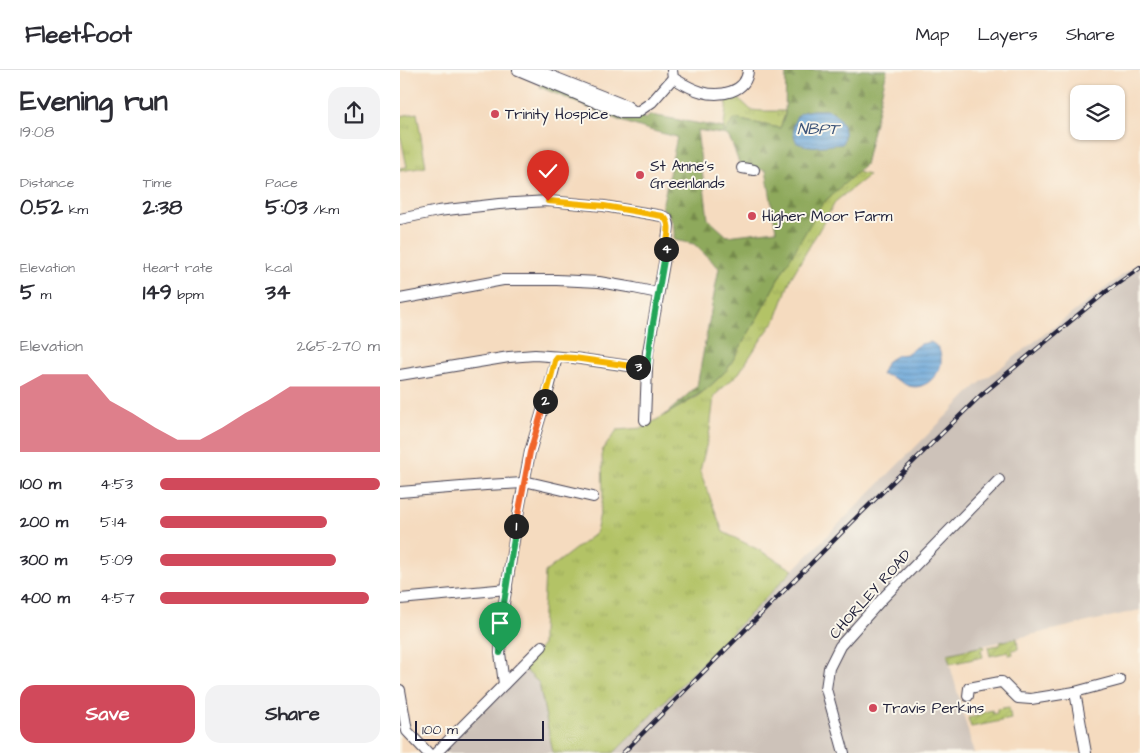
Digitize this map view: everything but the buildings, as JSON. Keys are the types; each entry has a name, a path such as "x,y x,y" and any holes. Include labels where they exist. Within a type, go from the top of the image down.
{"street":[{"path":"520,71 621,113 636,113 652,102 673,74 688,87 704,93 721,94 730,92 744,83 748,70"},
{"path":"742,168 754,170"},
{"path":"400,219 447,210 548,201 604,206 667,218 669,224 664,263 647,368 645,420"},
{"path":"400,299 503,280 599,282 658,293"},
{"path":"400,375 509,357 535,355 574,358 647,368"},
{"path":"504,684 500,653 506,589 530,452 556,357"},
{"name":"CHORLEY ROAD","path":"844,753 826,689 829,668 840,646 882,599 999,480"},
{"path":"400,492 524,482 593,496"},
{"path":"400,599 506,589"},
{"path":"436,753 542,646"},
{"path":"967,688 1002,682 1014,694 1023,699 1042,698 1075,692 1120,680"},
{"path":"400,690 407,731 428,753"},
{"path":"1075,692 1086,753"}],"shaded area":[{"path":"1140,262 1140,610 947,654 974,753 614,753 976,386"},
{"path":"522,667 539,683 553,753 436,753"}],"green space":[{"path":"786,70 887,70 865,165 822,204 727,370 709,387 665,415 697,386 719,268 694,244 674,240 672,222 662,207 677,137 618,120 540,87 543,81 636,113 645,119 651,115 724,128 724,133 735,119 780,128 785,115","holes":["697,130 727,135 742,168 766,170 776,230 727,236 708,219"]},
{"path":"736,96 751,110 785,111 780,128 735,119 723,134 727,100"},
{"path":"417,113 426,167 400,171 400,168 407,167 400,138 400,116"},
{"path":"857,172 869,175 836,201 791,278 776,319 739,373 714,396 710,430 700,471 723,532 793,570 614,753 553,753 539,683 522,667 542,646 545,572 596,533 603,498 602,451 617,430 642,428 695,398 727,370 796,246 822,204"},
{"path":"1017,638 1018,649 1012,650 1013,654 1009,655 1008,652 990,656 988,647 1000,645 1000,642"},
{"path":"983,646 984,648 981,650 983,657 950,664 947,654"},
{"path":"1009,707 1011,719 971,727 968,718 992,710 993,714 997,713 997,709"}],"water":[{"name":"NBPT","path":"826,110 836,115 844,128 842,144 814,146 797,143 793,131 795,119 802,112"},
{"path":"930,342 939,350 941,360 938,371 928,383 915,387 886,375 881,375 887,361 898,355 906,354 921,344"}],"railway":[{"path":"623,753 980,396 1107,291 1140,268"}],"place":[{"name":"Trinity Hospice","path":"495,114"},
{"name":"St Anne's Greenlands","path":"640,175"},
{"name":"Higher Moor Farm","path":"752,216"},
{"name":"Travis Perkins","path":"873,708"}],"route":[{"path":"500,653 504,603 523,483 556,357 647,368 669,224 667,218 662,216 604,206 548,201"}]}
